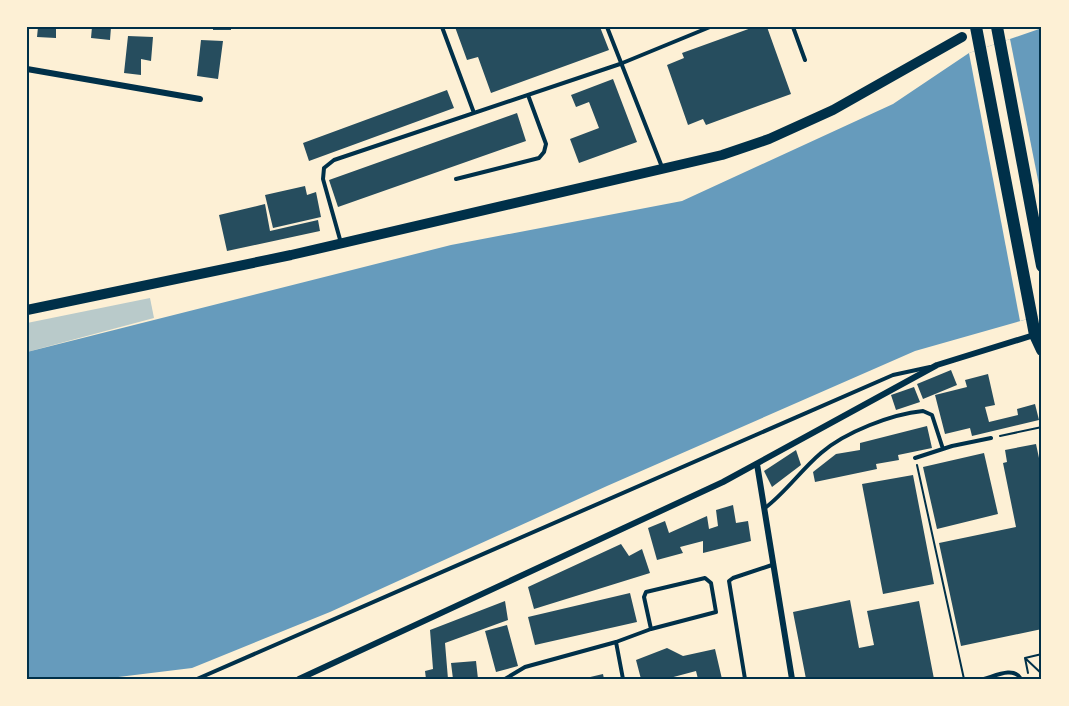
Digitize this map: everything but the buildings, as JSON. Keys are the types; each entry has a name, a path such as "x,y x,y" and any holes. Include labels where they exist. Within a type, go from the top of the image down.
{"main road":[{"path":"976,27 1035,335 1042,350"},
{"path":"997,27 1042,266"},
{"path":"27,310 341,244 722,155 789,130 858,96 962,37"}],"street":[{"path":"27,69 200,99"},
{"path":"299,679 757,464 937,365 1035,335"},
{"path":"757,464 792,679"}],"lane":[{"path":"442,27 474,113"},
{"path":"607,27 663,170"},
{"path":"341,244 323,179 324,168 334,160 620,64 710,27"},
{"path":"793,27 804,60"},
{"path":"456,179 539,158 546,144 528,95"},
{"path":"197,679 893,375 937,365"},
{"path":"764,508 775,501 821,453 843,437 892,418 923,411 932,416 943,449"},
{"path":"915,458 991,438"},
{"path":"745,679 729,581 772,565"},
{"path":"505,679 525,667 716,612 709,579 646,592 644,597 651,629"},
{"path":"616,642 623,679"},
{"path":"984,679 1013,672 1021,679"}],"path":[{"path":"1008,434 1042,427"},
{"path":"915,458 964,679"},
{"path":"1025,658 1042,654"},
{"path":"1025,658 1042,674"},
{"path":"1025,658 1030,679"}],"shaded area":[{"path":"150,298 154,318 27,352 27,323"}],"water":[{"path":"1042,28 1042,315 915,351 607,486 330,612 192,668 102,679 27,679 27,352 451,245 682,201 893,104 969,53"}],"pier":[{"path":"1010,39 1042,200 1042,315 1020,321 969,53"}]}
